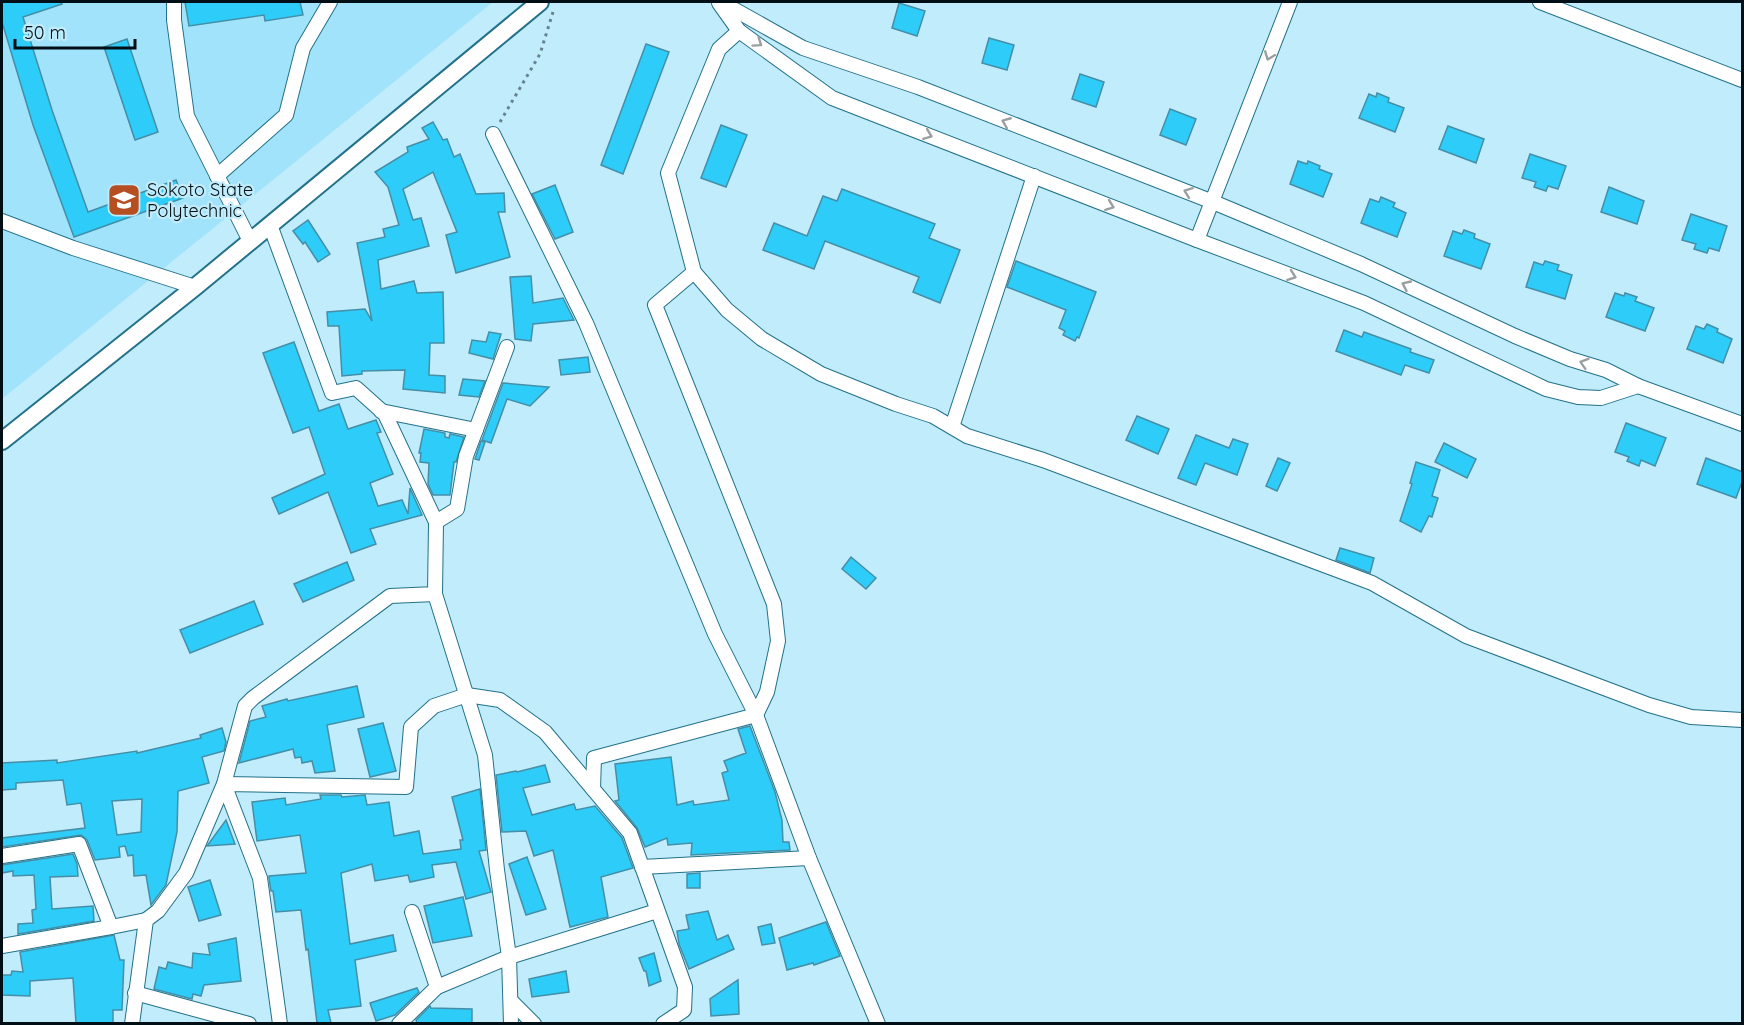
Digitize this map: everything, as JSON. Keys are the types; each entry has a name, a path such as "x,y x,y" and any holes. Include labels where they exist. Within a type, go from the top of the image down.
{"street":[{"path":"174,2 174,20 187,116 250,241"},
{"path":"217,176 286,115 303,48 330,2"},
{"path":"719,2 740,31 832,98 1364,303 1546,389 1578,397 1601,398 1638,386"},
{"path":"719,2 803,48 918,87 1213,202 1361,264 1515,336 1570,359 1606,370 1638,386 1743,424"},
{"path":"1197,240 1290,2"},
{"path":"1540,2 1743,80"},
{"path":"2,441 270,225 547,7"},
{"path":"740,31 719,48 668,173 694,272 727,310 762,339 821,374 933,416 967,436 1042,460 1372,583 1466,636 1649,705 1691,717 1743,720"},
{"path":"493,134 586,323 715,634 756,715 809,858 878,1023"},
{"path":"952,427 1034,177"},
{"path":"2,221 73,248 195,287"},
{"path":"270,225 332,393 356,387 385,414 436,522 435,594 485,755 509,957 511,1023"},
{"path":"593,789 594,758 756,715 767,692 778,641 774,604 655,305 694,272"},
{"path":"436,522 457,509 466,456 507,347"},
{"path":"381,411 476,430"},
{"path":"2,946 146,920 158,911 186,873 224,784 245,706 390,596 435,594"},
{"path":"224,784 406,788 411,727 434,706 467,695 500,700 544,732 630,833 685,987 684,1010 663,1023"},
{"path":"224,784 260,878 280,1023"},
{"path":"2,856 79,844 111,927"},
{"path":"642,867 809,858"},
{"path":"399,1023 437,987 509,957 657,911"},
{"path":"412,912 437,987"},
{"path":"132,1023 146,920"},
{"path":"135,993 249,1023"},
{"path":"512,1002 534,1023"}],"path":[{"path":"493,134 540,54 547,7"}],"shaded area":[{"name":"Sokoto State Polytechnic","path":"2,2 493,2 2,399"}],"building":[{"path":"2,2 61,2 62,4 23,17 52,110 88,212 176,180 183,198 74,237 33,125 2,22"},
{"path":"185,2 300,2 303,15 265,21 264,15 189,26"},
{"path":"899,3 925,11 917,36 892,28"},
{"path":"989,38 1014,45 1007,70 982,63"},
{"path":"127,39 158,132 135,140 104,47"},
{"path":"646,44 669,52 623,174 601,165"},
{"path":"1080,74 1104,82 1096,107 1072,99"},
{"path":"1377,93 1389,98 1388,102 1404,108 1395,132 1359,118 1369,94 1376,97"},
{"path":"1170,109 1196,119 1186,145 1160,135"},
{"path":"433,122 443,140 447,139 454,157 460,154 476,194 504,193 505,212 498,212 510,257 456,273 446,235 457,232 433,172 403,189 413,220 421,218 429,246 378,260 381,289 414,281 417,293 443,292 444,343 430,343 429,375 445,376 445,393 403,389 405,370 362,371 362,374 342,376 339,326 328,326 327,312 365,309 372,321 357,243 385,237 383,229 399,225 388,187 375,172 408,152 407,147 429,139 422,128"},
{"path":"721,125 747,135 726,187 701,178"},
{"path":"1448,126 1484,139 1476,163 1439,149"},
{"path":"1530,154 1566,166 1558,189 1548,186 1546,191 1534,187 1536,182 1522,178"},
{"path":"1298,161 1307,164 1308,161 1332,174 1323,197 1290,184"},
{"path":"555,185 573,232 555,239 532,194"},
{"path":"1609,187 1644,201 1637,224 1601,212"},
{"path":"842,189 935,224 929,238 960,250 940,303 913,292 919,277 825,241 814,269 763,250 774,223 807,236 823,196 837,201"},
{"path":"1381,197 1395,203 1393,207 1406,213 1397,237 1361,223 1370,199 1379,202"},
{"path":"1691,214 1727,226 1719,251 1709,248 1707,253 1694,249 1696,244 1682,240"},
{"path":"308,220 330,254 318,262 305,242 303,244 293,231"},
{"path":"1464,230 1475,234 1474,238 1490,244 1481,269 1444,256 1453,231 1462,234"},
{"path":"1016,261 1096,292 1079,338 1077,337 1075,341 1063,335 1065,331 1059,328 1066,310 1007,287"},
{"path":"1545,261 1559,265 1557,270 1572,275 1565,299 1526,287 1534,262 1543,265"},
{"path":"531,276 533,303 563,298 574,320 533,324 531,341 515,339 510,277"},
{"path":"1615,293 1637,297 1635,301 1654,308 1645,331 1606,317"},
{"path":"1707,324 1732,339 1723,363 1687,349 1696,326 1704,329"},
{"path":"1344,330 1362,337 1364,332 1434,360 1429,373 1405,365 1401,375 1336,351"},
{"path":"489,332 501,334 493,359 469,353 472,340 486,342"},
{"path":"294,342 319,411 339,404 348,429 376,420 381,432 377,433 393,474 370,483 378,506 402,500 408,514 410,488 422,515 370,529 376,544 351,553 328,492 279,514 272,498 325,474 309,427 293,433 263,353"},
{"path":"588,357 590,372 561,375 559,360"},
{"path":"463,379 485,381 479,397 459,395"},
{"path":"503,383 549,387 530,406 507,399 491,443 482,440"},
{"path":"1137,416 1169,429 1158,454 1126,440"},
{"path":"1626,423 1666,438 1655,466 1641,460 1639,466 1627,461 1629,457 1615,452"},
{"path":"424,429 445,433 445,437 449,438 450,434 464,437 456,462 454,462 450,495 433,495 428,484 429,463 420,462 421,453 419,453"},
{"path":"1196,435 1229,448 1233,439 1248,444 1237,475 1205,463 1196,485 1178,478"},
{"path":"481,441 485,442 479,460 475,459"},
{"path":"1444,443 1476,459 1467,478 1435,462"},
{"path":"1278,458 1290,463 1277,491 1266,486"},
{"path":"1706,458 1743,472 1743,479 1736,498 1697,484"},
{"path":"1416,462 1440,470 1432,496 1438,498 1432,517 1429,516 1421,532 1400,521 1412,484 1410,483"},
{"path":"1340,548 1374,558 1370,573 1336,560"},
{"path":"851,557 876,578 866,589 842,569"},
{"path":"347,562 354,580 303,602 294,584"},
{"path":"254,601 263,624 190,653 180,630"},
{"path":"357,686 364,717 327,725 335,771 315,773 312,761 302,763 301,757 295,758 293,749 239,763 250,721 266,717 262,706"},
{"path":"383,723 396,771 370,777 358,729"},
{"path":"750,726 775,792 782,820 783,842 789,842 790,850 691,855 692,843 668,845 667,838 645,847 637,828 615,801 619,800 615,764 671,757 677,805 693,801 694,805 729,800 722,773 728,771 724,761 746,753 738,729"},
{"path":"222,728 226,742 224,751 202,757 209,783 178,791 177,832 166,885 151,905 146,875 134,876 133,855 128,856 125,846 119,847 120,857 95,860 87,840 81,835 2,847 2,838 85,828 81,803 67,805 63,780 16,783 16,789 2,790 2,763 57,760 57,763 137,751 137,753 201,738 200,735","holes":["142,799 141,832 117,835 112,801"]},
{"path":"545,765 550,782 523,788 532,815 574,804 576,810 595,806 622,838 633,868 601,877 608,917 570,927 553,850 534,856 526,831 502,832 496,775"},
{"path":"480,789 486,850 479,851 491,892 466,899 456,862 432,865 434,877 410,882 408,875 375,881 372,864 341,873 350,944 393,935 396,951 355,960 361,1006 328,1010 331,1023 317,1023 301,910 276,912 269,878 269,876 306,873 300,835 257,841 252,802 285,798 286,805 321,799 320,795 341,795 342,797 365,795 367,805 389,802 394,836 419,831 423,854 461,849 460,840 463,840 452,797"},
{"path":"226,820 235,844 207,846"},
{"path":"73,854 78,876 50,877 52,909 93,906 94,921 18,934 18,924 33,923 32,910 36,909 34,875 13,876 13,871 2,873 2,865"},
{"path":"527,857 546,909 526,915 509,864"},
{"path":"700,873 700,888 687,888 687,874"},
{"path":"210,880 221,915 199,921 188,887"},
{"path":"463,897 472,936 433,943 424,906"},
{"path":"708,911 717,940 728,935 734,949 689,969 679,944 677,931 689,929 686,915"},
{"path":"826,922 840,956 814,965 813,963 787,970 779,938"},
{"path":"771,924 775,943 762,945 758,927"},
{"path":"114,935 120,960 124,960 122,1010 113,1010 113,1023 76,1023 73,978 30,981 30,996 2,995 2,975 11,975 12,971 23,972 20,952"},
{"path":"236,938 241,981 204,985 201,996 193,994 192,999 154,989 159,967 166,969 168,962 192,968 193,953 210,955 208,944"},
{"path":"654,953 661,981 649,986 646,971 639,958"},
{"path":"566,971 569,992 532,997 529,979"},
{"path":"738,980 739,1014 711,1016 710,999"},
{"path":"417,988 419,992 395,1015 376,1021 370,1003"},
{"path":"430,1006 431,1008 472,1009 472,1023 417,1023 416,1020"}],"place":[{"name":"Sokoto State Polytechnic","path":"124,200"}]}
